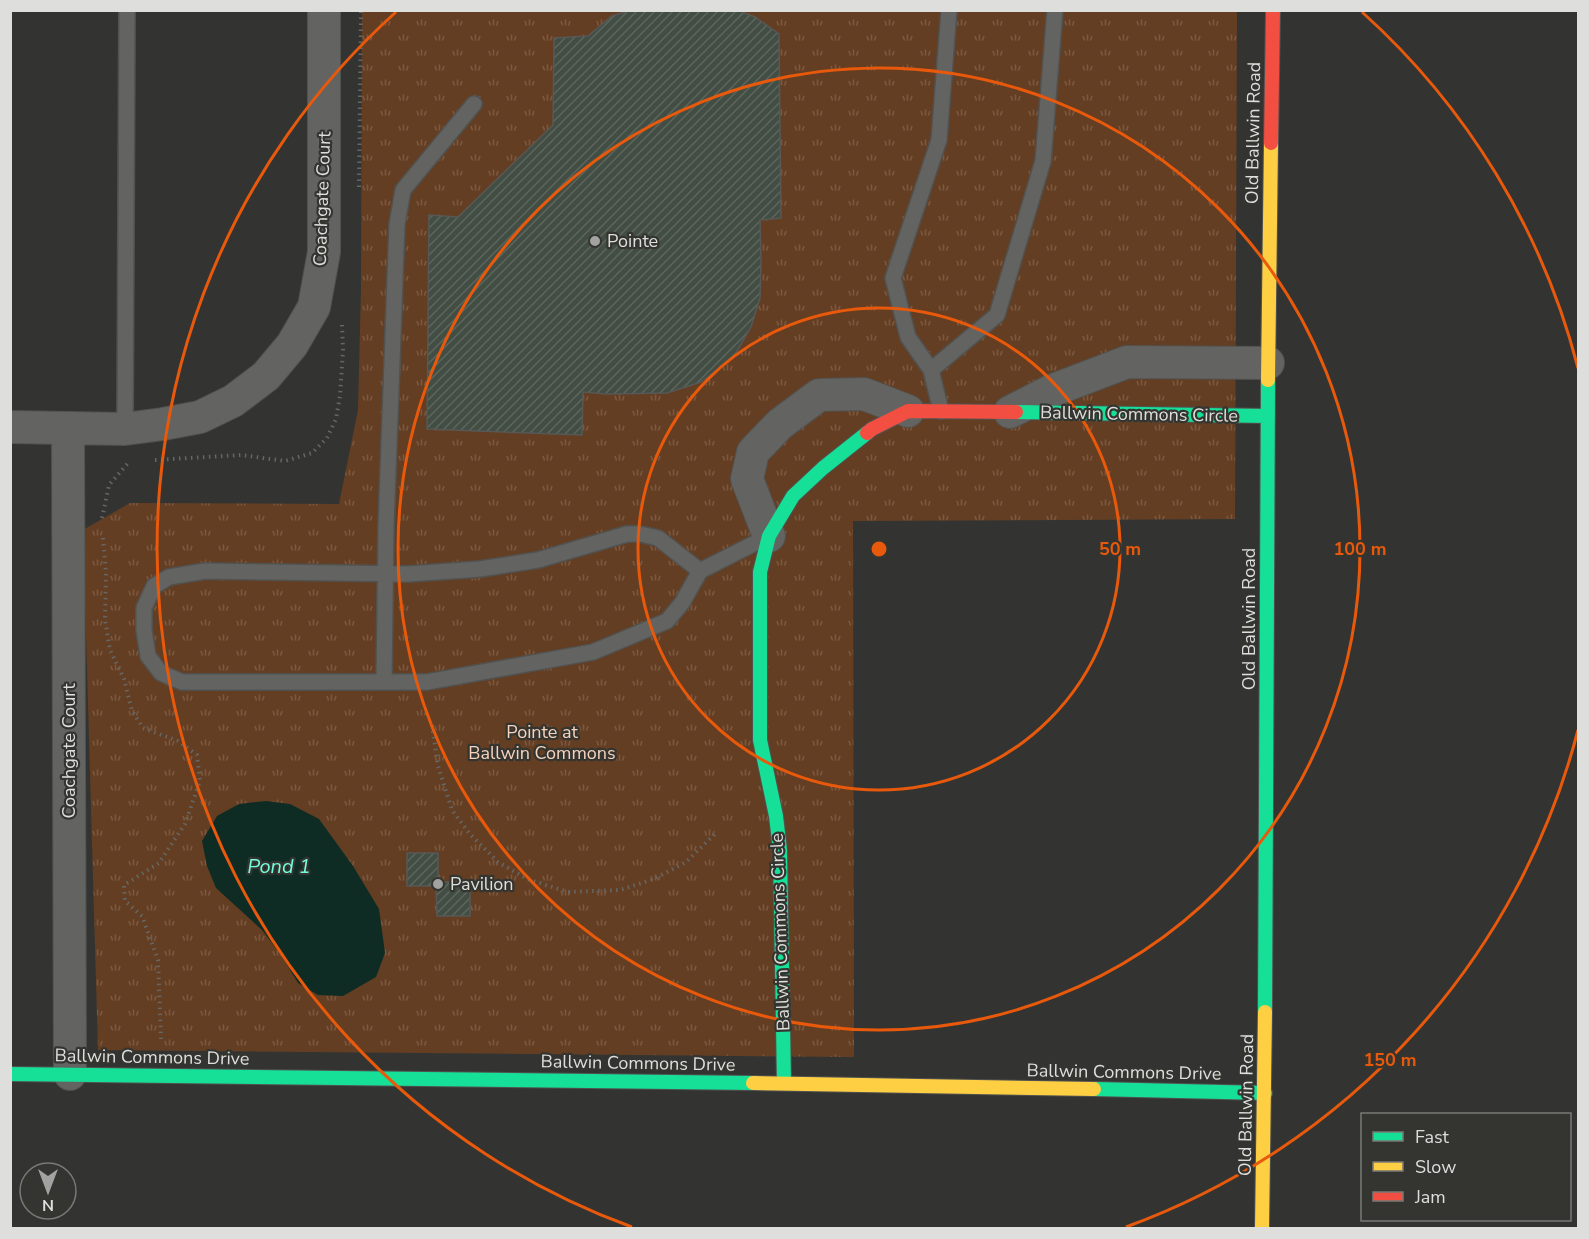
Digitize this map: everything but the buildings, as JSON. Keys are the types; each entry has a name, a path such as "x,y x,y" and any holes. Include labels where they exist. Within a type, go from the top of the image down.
{"street":[{"name":"Coachgate Court","path":"10,428 125,429 200,417 233,401 266,376 292,345 314,307 324,252 324,10"},
{"name":"Old Ballwin Road","path":"1262,1228 1265,1093 1268,363 1273,10"},
{"name":"Ballwin Commons Circle","path":"1010,412 1051,391 1127,362 1268,363"},
{"path":"769,536 747,479 753,452 780,424 819,395 864,394 908,411"},
{"name":"Ballwin Commons Circle","path":"784,1083 780,849 776,816 760,740 760,572 769,536 793,496 823,468 872,429 908,411 1268,416"},
{"name":"Coachgate Court","path":"68,428 70,1074"},
{"name":"Ballwin Commons Drive","path":"10,1074 784,1083 1265,1093"}],"lane":[{"path":"125,429 127,10"},
{"path":"941,411 931,370 908,337 893,278 939,140 949,10"},
{"path":"931,370 997,315 1043,161 1055,10"},
{"path":"384,682 384,574 397,224 403,190 474,104"},
{"path":"700,571 658,538 640,534 627,534 538,560 480,569 408,574 205,571 169,577 154,586 144,608 144,630 148,656 161,673 182,682 427,682 593,652 667,621 682,603 700,571 769,536"}],"path":[{"path":"359,192 361,10"},
{"path":"150,461 241,455 285,461 312,453 327,438 336,418 340,396 343,319"},
{"path":"102,519 110,485 128,462 139,461"},
{"path":"103,530 106,573 105,620 110,650 124,679 132,711 142,728 178,741 197,755 200,781 185,824 159,863 124,885 125,901 142,916 159,960 161,1039"},
{"path":"432,724 438,766 452,810 469,833 498,862 527,879 568,892 620,890 654,879 686,862 717,832"}],"green space":[{"name":"Pointe at Ballwin Commons","path":"362,11 1237,11 1235,519 853,521 854,1057 98,1050 83,530 130,503 339,504 358,410"}],"water":[{"name":"Pond 1","path":"266,801 290,804 319,819 353,866 379,909 385,953 376,977 343,996 318,995 298,983 262,930 216,888 207,866 202,841 217,816 239,804"}],"traffic: fast":[{"path":"1265,1012 1268,380"},
{"path":"1016,412 1268,416"},
{"path":"784,1083 780,850 776,816 760,740 760,572 769,536 793,496 823,468 867,433"},
{"path":"10,1074 753,1083"},
{"path":"1094,1089 1265,1093"}],"traffic: slow":[{"path":"1268,380 1271,143"},
{"path":"1262,1228 1265,1012"},
{"path":"753,1083 1094,1089"}],"traffic: jam":[{"path":"1271,143 1273,10"},
{"path":"867,433 908,411 1016,412"}],"place":[{"name":"Pointe","path":"595,241"},
{"name":"Pavilion","path":"438,884"}]}
